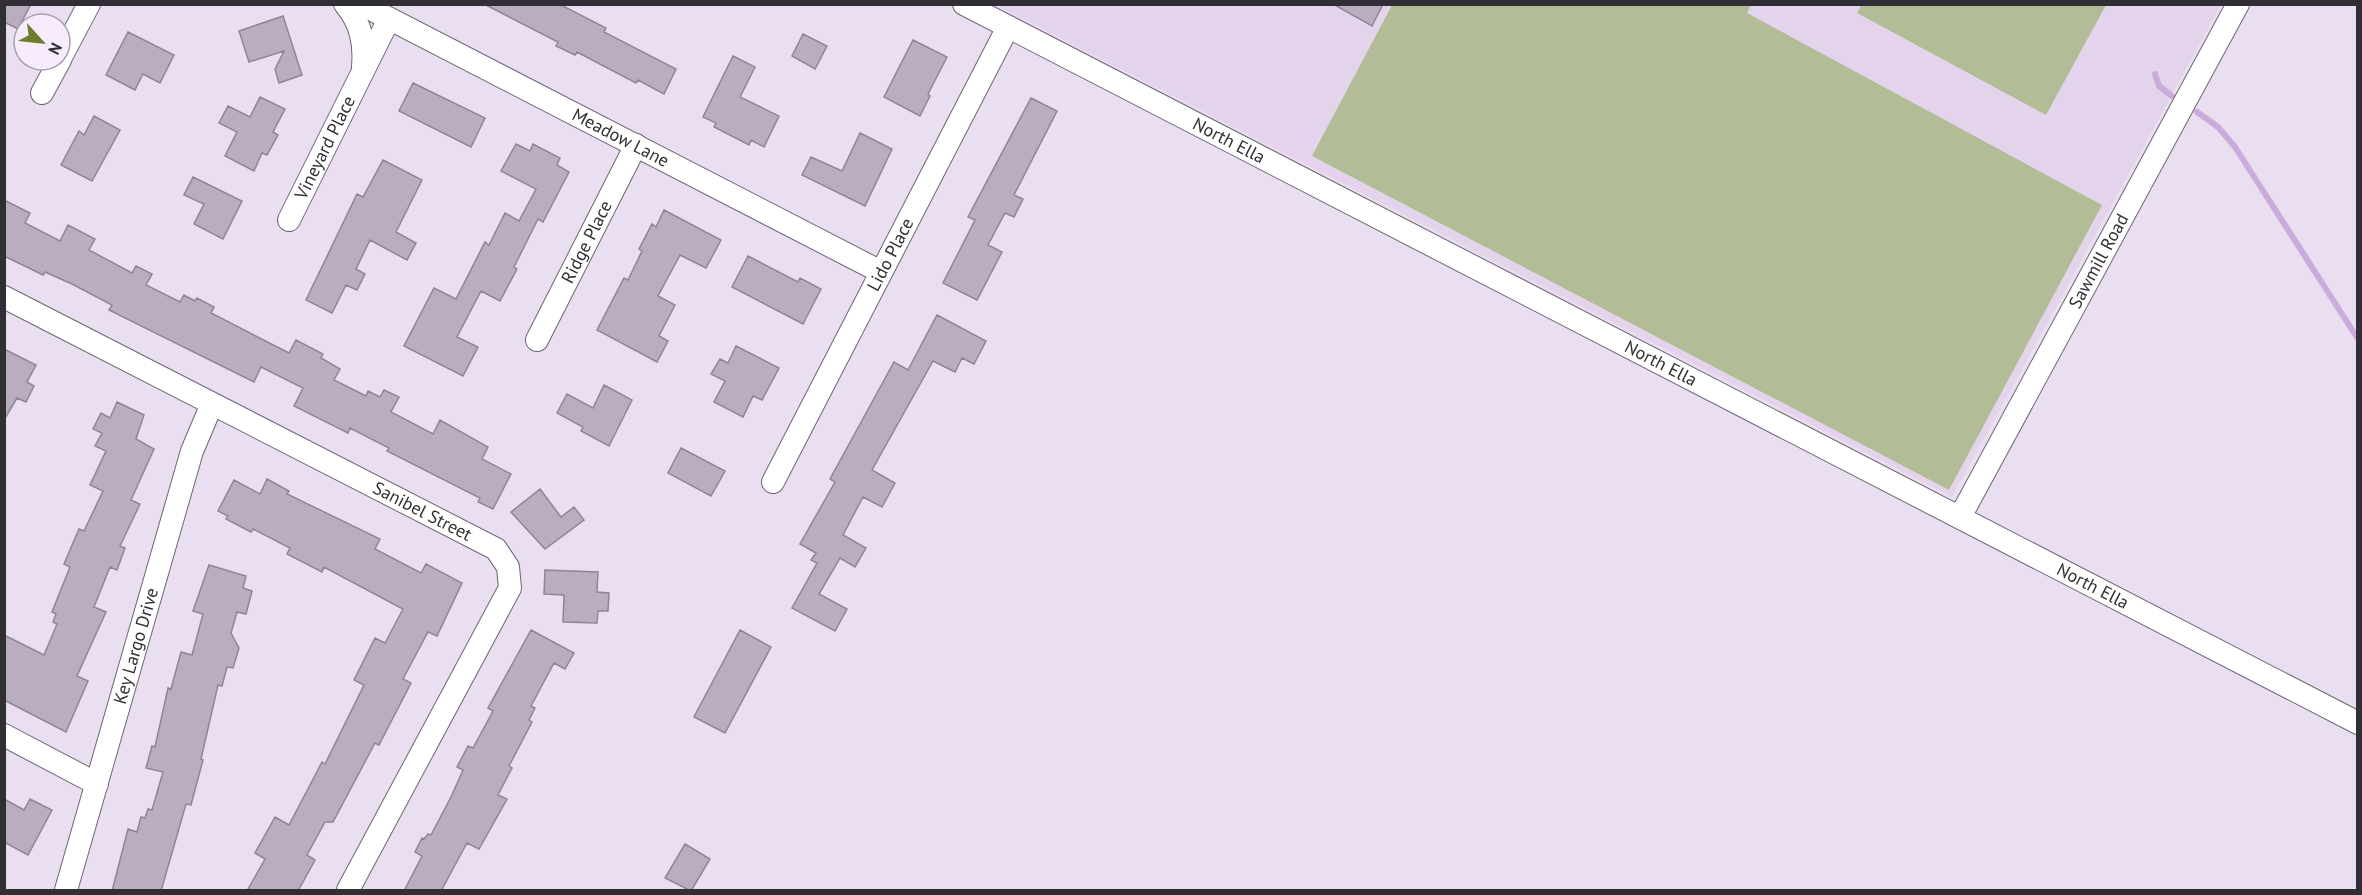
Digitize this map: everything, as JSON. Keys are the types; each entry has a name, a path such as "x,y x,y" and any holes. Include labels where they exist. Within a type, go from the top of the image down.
{"street":[{"path":"72,36 88,4"},
{"name":"Vineyard Place","path":"345,4 360,29 364,49 362,74"},
{"name":"Meadow Lane","path":"361,4 881,272"},
{"name":"North Ella","path":"964,4 1209,133 2358,723"},
{"name":"Sawmill Road","path":"1960,517 2238,4"},
{"name":"Vineyard Place","path":"289,220 389,19"},
{"name":"Lido Place","path":"773,482 1008,27"},
{"path":"42,93 53,72"},
{"name":"Ridge Place","path":"537,340 636,145"},
{"name":"Sanibel Street","path":"4,297 496,549 508,567 510,588 348,891"},
{"name":"Key Largo Drive","path":"66,891 192,451 212,404"},
{"path":"4,735 97,784"}],"shaded area":[{"path":"996,5 2221,5 1952,497"}],"green space":[{"path":"1862,4 2106,5 2046,115 1857,13"},
{"path":"1392,5 1751,5 1747,13 2102,205 1949,490 1312,156"}],"building":[{"path":"4,4 31,4 27,12 12,12 12,26 4,22"},
{"path":"484,4 559,4 606,28 604,32 676,69 664,94 638,80 636,83 577,52 575,55 556,46 558,42"},
{"path":"1333,4 1383,4 1372,26"},
{"path":"283,16 302,75 279,83 275,69 284,51 249,62 239,31"},
{"path":"128,32 174,55 160,83 143,74 135,90 106,75"},
{"path":"803,34 827,46 815,69 792,56"},
{"path":"913,40 947,57 928,94 930,96 920,116 884,97"},
{"path":"733,56 755,67 740,97 779,116 764,147 751,140 749,145 714,127 716,123 703,117"},
{"path":"413,83 485,118 471,147 399,111"},
{"path":"260,97 285,109 273,132 278,135 267,155 262,153 254,171 225,156 237,132 219,123 228,106 250,117"},
{"path":"1031,98 1057,111 1014,195 1023,199 1014,217 1005,213 988,245 1002,252 977,300 943,283 975,220 968,217"},
{"path":"94,116 120,130 92,181 61,165 79,131 84,135"},
{"path":"860,133 892,149 865,206 802,175 811,157 842,171"},
{"path":"516,144 530,151 533,144 560,158 557,165 569,172 543,222 538,219 514,267 517,269 500,301 481,291 457,337 478,347 463,376 404,346 434,288 456,299 485,242 489,245 505,213 519,221 536,189 501,171"},
{"path":"383,160 422,180 396,232 416,243 407,260 370,240 356,269 365,274 357,290 346,285 332,313 306,300 357,194 363,197"},
{"path":"193,177 242,201 223,239 194,224 204,204 184,195"},
{"path":"4,200 30,213 25,223 60,241 68,225 95,239 89,250 132,273 136,266 152,274 146,285 180,302 184,295 195,301 197,298 214,307 211,313 289,353 296,340 323,354 321,358 340,369 334,380 366,396 368,391 380,397 384,390 399,397 391,412 433,434 440,420 488,447 482,459 511,474 493,509 478,502 480,498 387,451 389,448 350,428 348,433 294,406 303,388 261,367 254,382 109,310 112,305 72,284 45,272 43,275 4,256"},
{"path":"664,210 721,240 706,268 680,255 658,296 675,305 659,336 668,341 657,362 597,330 624,278 628,280 642,251 639,249 652,224 656,227"},
{"path":"748,256 798,282 800,278 821,289 803,324 732,287"},
{"path":"937,315 986,341 974,364 962,358 955,372 933,361 872,470 895,483 882,507 863,497 843,535 866,548 855,567 840,558 819,594 847,609 835,631 792,608 817,563 811,560 816,553 800,544 835,482 830,479 894,362 908,370"},
{"path":"736,346 779,368 762,400 753,396 743,417 714,402 725,381 711,374 720,359 728,363"},
{"path":"4,349 36,365 27,382 34,386 26,402 17,398 4,420"},
{"path":"604,385 632,400 609,446 581,431 583,427 557,413 567,394 593,408"},
{"path":"117,402 144,415 136,439 154,449 131,500 140,504 120,546 125,548 117,570 110,567 94,607 106,612 77,676 88,681 66,732 4,700 4,635 44,655 57,624 53,622 56,614 52,612 70,567 64,564 79,529 84,531 103,491 90,485 106,451 95,446 102,433 93,429 101,413 110,418"},
{"path":"681,448 725,471 711,496 668,473"},
{"path":"267,479 289,491 287,494 380,539 375,549 421,573 426,564 462,583 437,636 428,632 403,679 411,683 379,745 375,743 333,822 325,822 307,855 315,860 298,891 247,891 265,859 255,853 275,817 289,825 322,762 325,764 364,685 354,680 375,638 385,643 403,609 324,567 322,572 287,554 290,548 253,529 251,532 226,519 228,516 218,511 234,480 260,494"},
{"path":"540,489 561,517 574,507 584,520 545,549 511,512"},
{"path":"209,565 246,576 243,588 252,591 246,614 237,612 231,633 239,648 233,668 227,667 222,686 218,685 201,759 203,760 191,805 186,804 161,891 112,891 128,829 137,832 141,817 145,818 148,809 152,810 163,772 146,768 152,746 155,747 168,688 171,689 181,652 192,655 203,614 193,611"},
{"path":"545,570 598,572 597,592 609,593 608,611 598,611 597,623 563,622 564,595 544,594"},
{"path":"531,630 574,653 565,669 554,663 531,706 535,708 529,720 532,722 509,766 512,768 498,795 507,799 479,849 467,843 441,891 404,891 422,856 415,852 422,838 424,839 428,834 431,835 451,797 463,770 457,767 468,746 473,748 493,711 488,708"},
{"path":"740,630 771,647 725,733 694,717"},
{"path":"4,799 24,810 30,799 52,810 28,855 4,842"},
{"path":"685,844 710,859 691,891 665,878"}],"waterway":[{"path":"2155,74 2159,86 2172,96"},
{"path":"2197,112 2218,127 2235,147 2358,339"}]}
